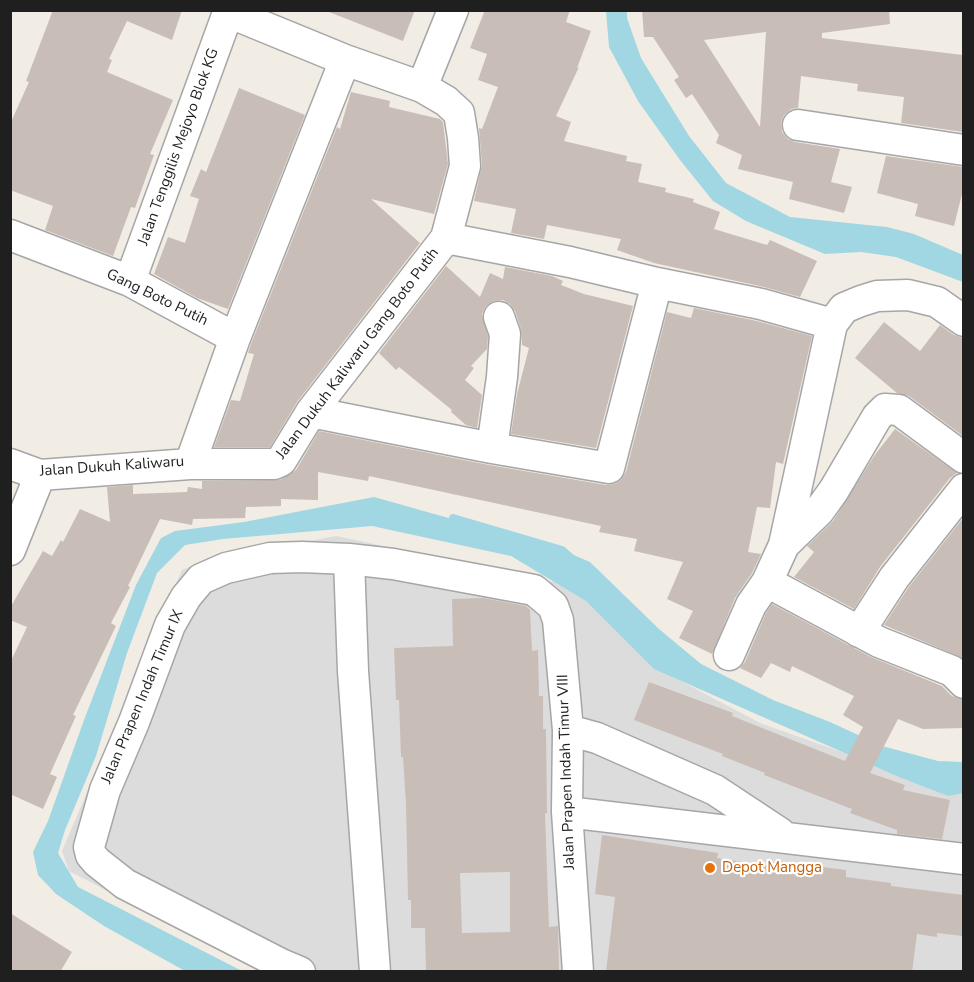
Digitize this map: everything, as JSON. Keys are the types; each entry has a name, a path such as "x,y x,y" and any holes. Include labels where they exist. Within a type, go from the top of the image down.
{"street":[{"path":"422,87 453,10"},
{"name":"Jalan Dukuh Kaliwaru Gang Boto Putih","path":"190,464 274,464 281,461 311,412 446,238 465,166 459,113 446,101 422,87 345,60 229,11"},
{"name":"Jalan Tenggilis Mejoyo Blok KG","path":"130,281 229,11"},
{"name":"Jalan Dukuh Kaliwaru","path":"10,464 40,475 190,464 235,338 345,60"},
{"path":"798,125 963,150"},
{"name":"Gang Boto Putih","path":"10,235 130,281 235,338"},
{"path":"446,238 570,262 657,283 761,304 832,324"},
{"path":"311,412 492,448 611,467 657,283"},
{"path":"729,655 751,605 767,582 784,545 832,324 844,308 861,301 878,296 908,295 937,302 963,321"},
{"path":"492,448 502,377 505,334 499,318"},
{"path":"784,545 819,511 877,417 885,409 899,410 963,458"},
{"path":"10,550 40,475"},
{"path":"858,632 894,578 963,489"},
{"name":"Jalan Prapen Indah Timur IX","path":"300,972 125,884 91,855 90,840 105,790 134,722 170,625 186,597 201,579 226,568 270,558 349,559"},
{"path":"349,559 353,671 375,972"},
{"name":"Jalan Prapen Indah Timur VIII","path":"349,559 474,578 534,590 553,606 558,620 568,730 567,812 578,972"},
{"path":"767,582 858,632 960,670"},
{"path":"568,730 597,738 714,790 785,836"},
{"path":"567,812 785,836 963,859"}],"shaded area":[{"path":"336,536 569,585 662,671 760,723 957,793 963,792 963,971 261,971 69,871 62,851 182,570 203,561"}],"water":[{"path":"606,11 627,11 627,18 641,58 689,136 726,183 790,217 887,227 914,234 963,255 963,282 896,257 861,252 825,254 746,221 713,201 680,160 638,101 609,47"},
{"path":"374,497 562,550 590,562 659,629 701,664 773,700 830,722 882,746 938,761 963,762 963,793 948,796 899,777 654,669 586,601 511,556 372,526 223,539 185,545 157,573 127,653 96,756 65,830 58,853 78,887 242,971 185,971 104,926 56,894 38,875 33,852 48,821 136,585 161,538 175,531 244,522"}],"building":[{"path":"53,10 182,10 172,40 127,21 109,59 112,60 107,72 173,100 150,154 154,155 135,208 131,207 113,256 45,230 53,206 10,190 10,124 29,82 26,81"},
{"path":"329,10 415,10 403,41 329,12"},
{"path":"485,10 570,10 566,22 591,31 577,68 579,67 556,116 571,122 564,141 627,156 626,161 642,164 638,182 666,188 665,192 694,199 693,202 720,212 714,229 767,245 770,240 817,261 800,297 654,263 617,250 621,239 547,225 544,239 511,233 516,209 474,201 482,165 479,128 482,129 498,87 478,80 487,54 470,48"},
{"path":"642,10 889,10 890,24 822,33 822,38 963,55 963,132 901,123 904,97 857,91 858,84 801,76 798,108 791,109 784,115 781,123 782,132 788,139 795,142 840,149 831,182 852,187 844,213 789,199 793,182 738,169 742,155 716,143 719,135 692,94 686,98 674,80 679,77 653,37 644,37","holes":["766,32 760,127 704,40"]},
{"path":"239,88 305,115 228,309 197,298 154,274 168,237 185,243 199,199 190,196 201,169 206,172"},
{"path":"351,92 390,101 389,107 440,119 443,122 448,164 434,214 371,199 420,243 297,402 270,447 214,447 231,400 240,401 254,354 248,353 251,344 337,127 340,129"},
{"path":"886,156 963,167 963,190 954,226 915,216 918,204 877,193"},
{"path":"446,266 480,297 490,273 503,279 505,267 552,276 563,281 561,285 584,294 633,306 596,448 511,434 517,394 529,348 522,345 521,329 515,311 503,300 494,301 486,306 482,314 488,336 487,349 471,366 474,368 465,380 482,395 477,428 466,425 451,412 452,410 399,367 396,370 379,353"},
{"path":"694,308 757,321 812,336 783,464 776,462 770,508 757,507 748,552 761,554 752,573 735,598 712,654 679,638 693,611 667,599 683,562 634,551 637,539 599,532 601,526 369,476 368,481 318,472 318,500 281,499 281,506 246,507 245,518 193,519 192,525 160,519 128,586 130,587 111,623 116,626 73,715 76,716 50,774 57,777 43,809 10,794 10,663 27,627 10,620 10,608 43,551 52,556 61,540 63,542 80,509 110,522 107,487 133,485 133,494 187,492 188,487 202,489 202,481 280,480 296,470 319,431 489,465 606,485 614,484 621,480 626,472 667,312 691,318"},
{"path":"884,322 920,351 940,325 954,335 963,338 963,436 909,396 897,393 855,358"},
{"path":"895,429 957,473 950,478 880,567 854,609 794,577 814,552 807,546 833,521 874,456"},
{"path":"963,518 963,658 884,625 908,588"},
{"path":"483,598 526,606 530,610 532,651 538,650 539,696 543,696 543,729 546,729 547,813 545,813 549,927 558,926 559,972 426,972 425,928 411,928 411,900 408,900 406,804 403,757 401,757 399,700 396,700 394,648 453,646 452,599","holes":["510,872 510,932 462,933 460,873"]},
{"path":"772,604 871,657 942,686 952,696 963,700 963,728 923,729 898,719 870,773 905,785 903,790 950,800 942,839 897,834 897,830 850,813 852,809 764,775 765,773 722,756 723,754 634,720 649,682 733,713 732,716 845,761 863,727 843,715 854,696 792,666 790,672 771,663 761,678 740,668"},
{"path":"602,835 718,853 717,858 755,864 806,870 806,865 846,870 846,877 891,883 891,886 963,895 963,936 937,933 937,937 917,934 912,972 606,972 615,897 595,894"},
{"path":"10,913 72,952 60,972 10,972"}],"waterway":[{"path":"453,518 562,550 570,557"}],"place":[{"name":"Depot Mangga","path":"710,868"}]}
